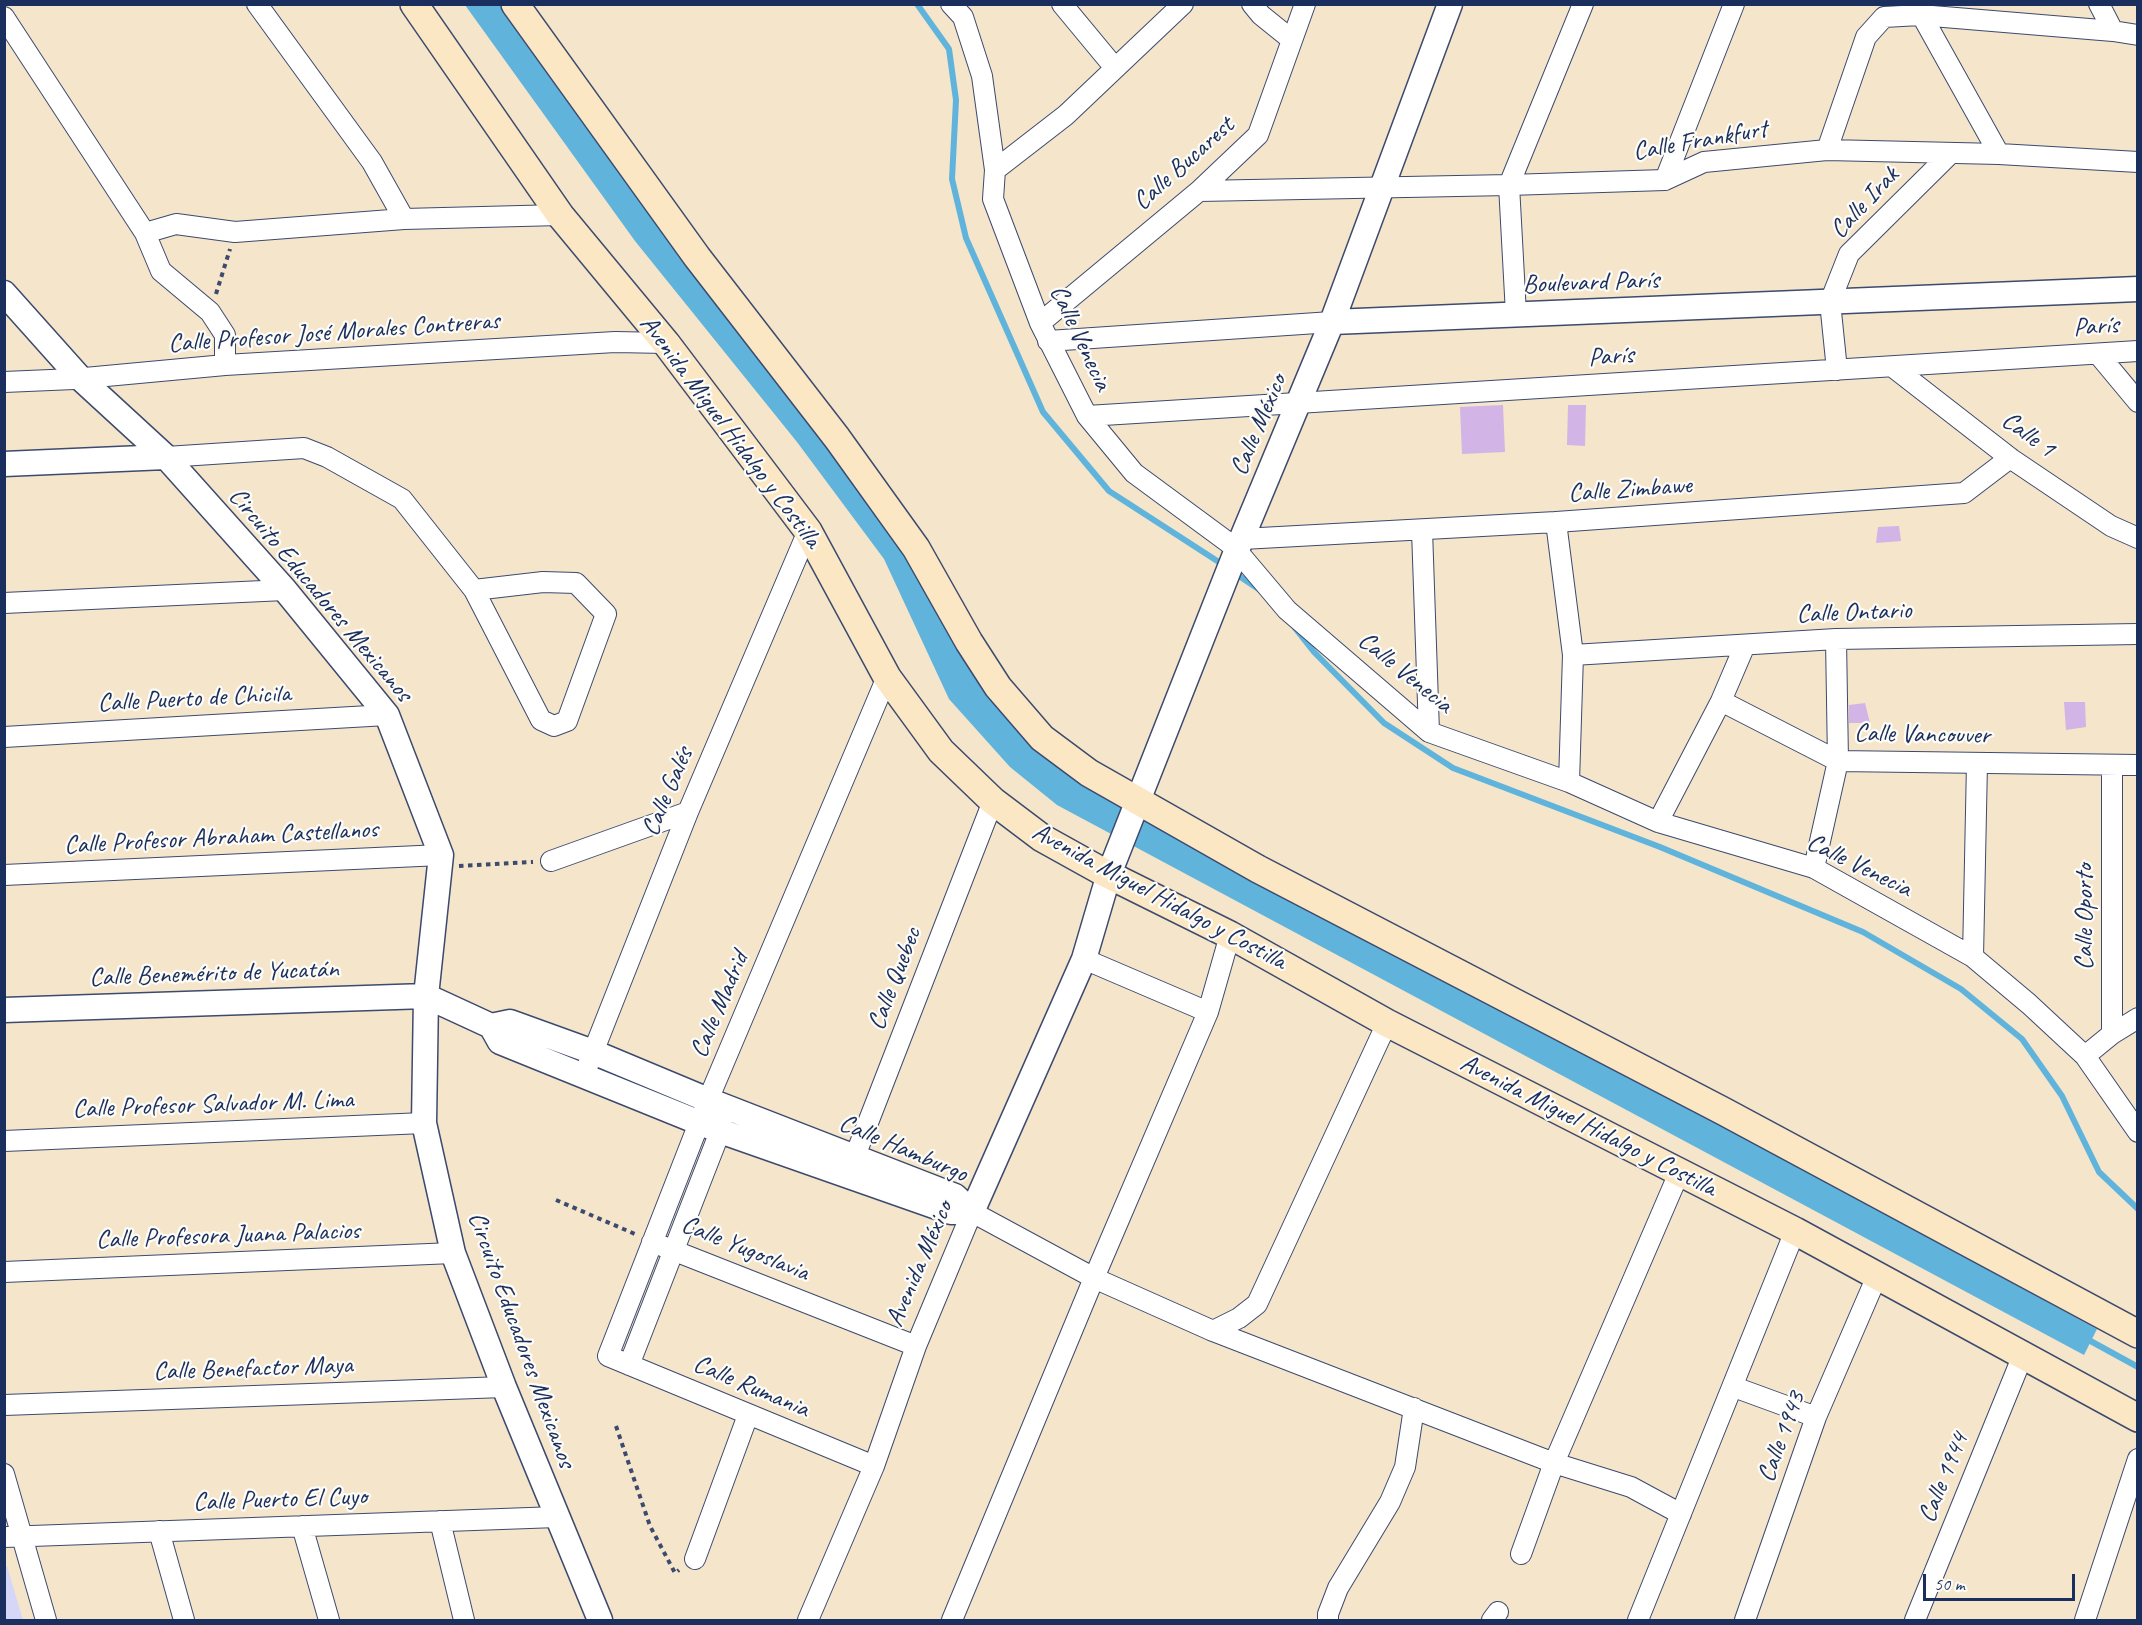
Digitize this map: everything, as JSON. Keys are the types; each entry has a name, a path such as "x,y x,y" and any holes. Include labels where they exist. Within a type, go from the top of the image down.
{"main road":[{"name":"Avenida Miguel Hidalgo y Costilla","path":"414,4 560,215 666,343 808,531 887,677 941,751 993,801 1042,838 1111,869 1387,1023 1795,1231 2138,1418"},
{"path":"515,4 697,256 837,438 916,548 969,642 998,687 1042,738 1089,773 1258,869 1723,1111 2138,1334"}],"street":[{"path":"257,4 372,162 404,219"},
{"name":"Calle Venecia","path":"951,4 963,17 982,76 996,170 993,199 1040,323 1087,416 1134,473 1238,549 1287,610 1429,732 1569,782 1658,822 1814,868 1972,957 2029,1004 2085,1056 2138,1132"},
{"path":"1062,4 1115,68"},
{"path":"996,170 1066,115 1183,4"},
{"path":"1252,4 1261,15 1292,40"},
{"name":"Calle Bucarest","path":"1040,323 1199,191 1258,135 1305,4"},
{"name":"Calle México","path":"1111,869 1218,598 1332,322 1450,4"},
{"path":"1516,314 1509,185 1583,4"},
{"path":"1665,180 1734,4"},
{"path":"2098,4 2113,32"},
{"path":"1918,10 1999,154"},
{"path":"1827,150 1866,37 1884,17 1918,10 2138,35"},
{"path":"4,17 145,233 161,271 210,312 225,335 225,366"},
{"name":"Calle Frankfurt","path":"1199,191 1665,180 1704,162 1827,150 1999,154 2138,162"},
{"name":"Calle Irak","path":"1837,370 1830,302 1849,254 1950,154"},
{"path":"145,233 176,224 235,232 404,219 560,215"},
{"name":"Boulevard París","path":"1048,341 1332,322 2138,289"},
{"name":"Circuito Educadores Mexicanos","path":"4,292 80,378 166,458 285,590 387,715 441,861 426,996 423,1123 453,1253 504,1387 600,1620"},
{"name":"Calle Profesor José Morales Contreras","path":"4,382 615,342 666,343"},
{"name":"París","path":"1087,416 2138,351"},
{"path":"2098,354 2138,402"},
{"name":"Calle 1","path":"1893,367 2010,458 2111,526 2138,538"},
{"path":"4,464 166,458 304,448 327,457 402,499 474,590 541,720 554,726 567,721 606,614 576,583 543,582 474,590"},
{"name":"Calle Zimbawe","path":"1238,549 1422,530 1964,493 2010,458"},
{"path":"1556,522 1573,655 1569,782"},
{"path":"1422,530 1429,732"},
{"name":"Calle Galés","path":"584,1076 688,812 808,531"},
{"path":"4,603 285,590"},
{"name":"Calle Ontario","path":"1573,655 1836,639 2138,634"},
{"path":"1814,868 1838,761 1836,639"},
{"path":"1658,822 1721,701 1745,645"},
{"name":"Calle Madrid","path":"629,1365 673,1250 716,1103 887,677"},
{"name":"Calle Vancouver","path":"1721,701 1838,761 2138,765"},
{"name":"Calle Puerto de Chicila","path":"4,737 387,715"},
{"path":"1972,957 1977,763"},
{"name":"Calle Oporto","path":"2112,765 2112,1034"},
{"name":"Calle Quebec","path":"851,1167 993,801"},
{"path":"550,861 688,812"},
{"name":"Calle Profesor Abraham Castellanos","path":"4,875 441,861"},
{"name":"Avenida México","path":"808,1620 874,1466 916,1346 972,1212 1084,959 1111,869"},
{"path":"952,1620 1094,1278 1208,1012 1230,935"},
{"path":"1084,959 1208,1012"},
{"name":"Calle Hamburgo","path":"426,996 491,1026 500,1042 710,1127 955,1196 972,1212"},
{"name":"Calle Benemérito de Yucatán","path":"4,1010 426,996"},
{"path":"2085,1056 2112,1034 2138,1018"},
{"name":"Calle Hamburgo","path":"491,1026 510,1022 593,1052 716,1103 851,1167"},
{"path":"1214,1331 1239,1318 1257,1304 1387,1023"},
{"name":"Calle Profesor Salvador M. Lima","path":"4,1141 423,1123"},
{"name":"Calle Madrid","path":"608,1356 652,1242 710,1127"},
{"path":"1521,1554 1554,1463 1679,1173"},
{"path":"972,1212 1094,1278 1214,1331 1554,1463 1631,1487 1681,1514"},
{"path":"1638,1620 1734,1387 1795,1231"},
{"name":"Calle Yugoslavia","path":"652,1242 916,1346"},
{"name":"Calle Profesora Juana Palacios","path":"4,1272 453,1253"},
{"name":"Calle 1943","path":"1745,1620 1816,1417 1877,1276"},
{"name":"Calle 1944","path":"1915,1620 2023,1355"},
{"name":"Calle Rumania","path":"608,1356 874,1466"},
{"name":"Calle Benefactor Maya","path":"4,1405 504,1387"},
{"path":"1734,1387 1816,1417"},
{"path":"1328,1620 1338,1588 1390,1502 1405,1467 1414,1408"},
{"path":"695,1559 748,1415"},
{"path":"2085,1620 2138,1459"},
{"path":"4,1474 14,1536 46,1620"},
{"name":"Calle Puerto El Cuyo","path":"14,1536 557,1517"},
{"path":"440,1521 464,1620"},
{"path":"302,1526 329,1620"},
{"path":"159,1531 184,1620"}],"path":[{"path":"210,312 235,232"},
{"path":"441,861 550,861"},
{"name":"Calle Yugoslavia","path":"556,1200 652,1242"},
{"path":"616,1426 650,1526 675,1573 695,1559"}],"shaded area":[{"path":"5,1566 7,1566 23,1620 5,1620"}],"water":[{"path":"465,5 505,5 839,450 1061,766 2097,1329 2084,1355 1057,805 1010,767 949,699 884,559 797,442 635,241"}],"building":[{"path":"1503,405 1505,452 1462,454 1460,407"},
{"path":"1568,405 1586,405 1585,446 1567,445"},
{"path":"1899,526 1901,541 1876,543 1878,527"},
{"path":"2064,702 2085,702 2086,727 2066,730"},
{"path":"1865,703 1870,723 1849,723 1849,705"}],"waterway":[{"path":"917,4 949,49 956,100 952,179 966,238 1043,412 1109,491 1225,566"},
{"path":"1233,572 1260,590"},
{"path":"1295,628 1314,652 1384,723 1453,768 1660,847 1863,932 1961,989 2022,1039 2062,1096 2099,1172 2138,1209"},
{"path":"2085,1338 2138,1367"}]}
